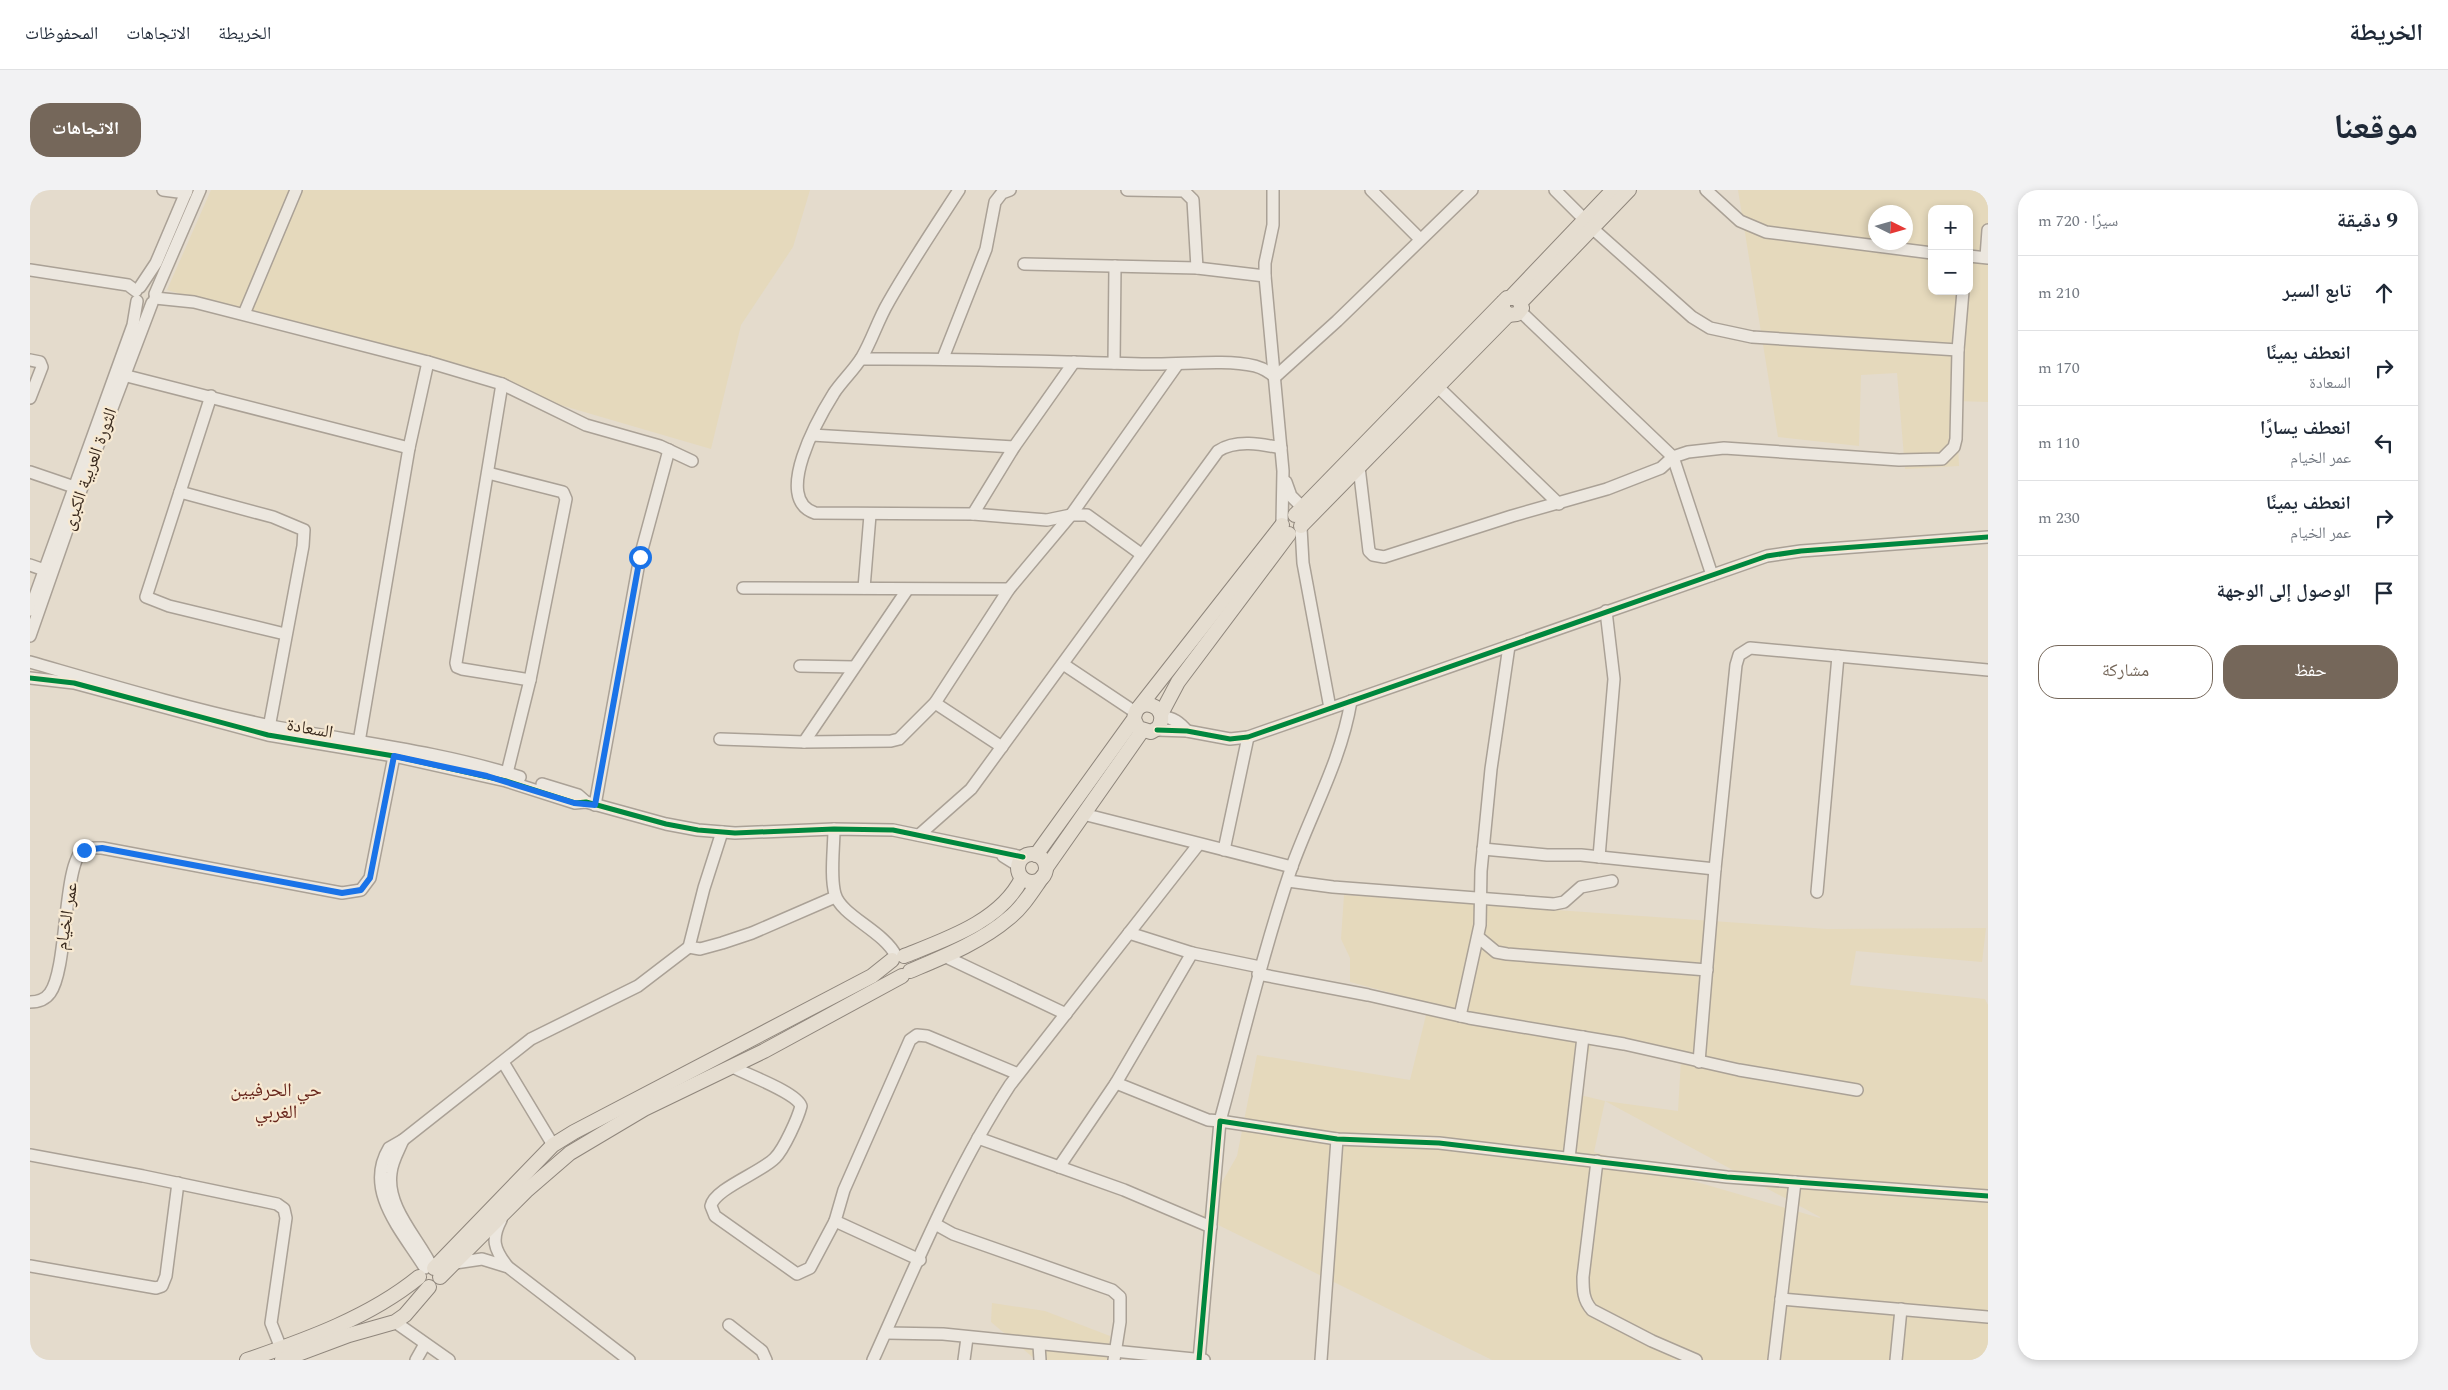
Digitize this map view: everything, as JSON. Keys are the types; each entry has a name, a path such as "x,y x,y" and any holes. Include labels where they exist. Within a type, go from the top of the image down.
{"main road":[{"path":"1137,717 1151,732 1160,720 1178,682 1293,524 1359,467 1438,387 1588,224 1613,190"},
{"path":"1588,224 1629,190"},
{"path":"247,1360 284,1357 400,1318 429,1288 421,1283 430,1271 553,1145 574,1132 872,976 897,957 965,928 998,909 1017,889 1025,864 1137,717 1293,524 1513,305"},
{"path":"284,1357 391,1296 430,1271 455,1263 526,1191 570,1153 644,1109 733,1067 906,974 993,930 1010,917 1044,872 1083,814 1137,717 1152,704 1160,720"},
{"path":"1043,860 1044,872 1036,881 1025,864 1043,860"},
{"path":"897,957 891,970 895,975 906,974"},
{"path":"897,957 911,962 906,974"},
{"path":"391,1296 385,1313 400,1318"},
{"path":"391,1296 405,1304 400,1318"}],"street":[{"path":"163,190 186,192"},
{"name":"الثورة العربية الكبرى","path":"77,488 200,190"},
{"path":"244,314 296,190"},
{"path":"959,190 888,304 861,359 835,392 812,435 803,453 798,476 801,504 807,511 815,513 870,515 973,514 1047,520 1071,515 1087,515 1141,554"},
{"path":"943,358 986,249 994,194 1010,190"},
{"path":"1127,190 1184,191 1192,195 1197,268"},
{"path":"1273,190 1273,225 1265,276 1283,470 1293,524"},
{"path":"1371,190 1420,239"},
{"path":"1275,377 1337,321 1472,190"},
{"path":"1555,190 1588,224 1692,317 1710,328 1752,337 1958,350"},
{"path":"1706,190 1740,221 1766,232 1928,252"},
{"name":"الثورة العربية الكبرى","path":"30,636 48,571 133,325 138,293 156,264 186,192"},
{"path":"1973,256 1987,258 1988,230"},
{"path":"1024,264 1197,268 1265,276"},
{"path":"1114,266 1114,363"},
{"path":"30,270 128,286 138,293 146,306 154,299 194,302 428,362 502,384 586,425 669,450 692,461"},
{"path":"138,293 150,286 154,299"},
{"path":"1359,467 1369,551 1384,558 1512,516 1607,489 1661,468 1673,457 1688,452 1724,448 1899,460 1942,459 1954,447 1956,439 1958,350 1963,295"},
{"path":"1513,305 1673,457 1712,575"},
{"path":"861,359 943,358 1177,365 1229,364 1254,366 1267,370 1275,377"},
{"path":"30,360 40,362 42,367 30,398"},
{"path":"359,742 409,448 428,362"},
{"path":"973,514 1014,447 1074,362"},
{"path":"720,738 804,742 891,741 899,739 934,703 1009,589 1071,515 1177,365"},
{"path":"123,375 409,448"},
{"path":"502,384 472,562 457,667 530,680"},
{"path":"1438,387 1559,504"},
{"path":"211,396 146,597 169,606 285,634"},
{"path":"812,435 1014,447"},
{"path":"919,835 971,789 1218,451 1225,446 1237,444 1266,445 1282,448"},
{"path":"669,450 640,557 590,804 666,824 722,832 834,829 893,830 997,852 1025,864"},
{"path":"1283,470 1291,496 1295,550 1303,564 1330,708"},
{"path":"30,472 77,488"},
{"path":"488,473 565,494 566,499 530,680 507,773"},
{"path":"180,492 273,517 304,530 303,546 285,634 269,730"},
{"path":"864,588 870,515"},
{"path":"1160,720 1187,731 1230,739 1248,737 1750,561 1776,554 1988,538"},
{"path":"30,565 48,571"},
{"name":"الثورة العربية الكبرى","path":"30,610 48,571"},
{"path":"744,588 1009,589"},
{"path":"804,742 907,590"},
{"path":"1599,857 1614,679 1606,611"},
{"path":"1460,1016 1478,937 1483,849 1491,769 1509,646"},
{"path":"1699,1062 1715,869 1736,665 1739,655 1750,648 1988,670"},
{"path":"1817,892 1838,656"},
{"path":"30,663 30,673"},
{"name":"السعادة","path":"30,663 269,730 359,742 434,755 507,773 578,795 590,804"},
{"path":"1064,664 1137,717"},
{"path":"800,666 854,667"},
{"name":"السعادة","path":"30,678 74,683 269,730 506,781 574,803 590,804"},
{"path":"886,1333 943,1334 1114,1355 1201,1360 1220,1121 1259,971 1292,867 1340,748 1350,701"},
{"path":"934,703 1002,747"},
{"path":"1224,850 1248,737"},
{"name":"عمر الخيام","path":"30,1002 45,998 53,989 60,958 73,872 78,856 84,850 102,848 342,893 361,890 370,878 394,756"},
{"path":"1083,814 1292,867"},
{"path":"834,829 835,897 844,908 890,945 897,957"},
{"path":"430,1271 396,1204 390,1188 393,1164 403,1140 531,1039 638,986 689,946 704,888 722,832"},
{"path":"873,1360 920,1260 934,1224 993,1111 1018,1074 1198,844"},
{"path":"1483,849 1599,857 1715,869"},
{"path":"1288,881 1333,888 1554,904 1564,902 1581,887 1612,882"},
{"path":"689,946 700,949 730,941 835,897"},
{"path":"1129,933 1192,953 1259,971 1460,1016 1624,1044 1699,1062 1857,1090"},
{"path":"1478,937 1496,952 1508,954 1707,970"},
{"path":"1058,1167 1116,1083 1192,953"},
{"path":"944,956 1066,1014"},
{"path":"733,1067 790,1094 800,1102 801,1106 779,1153 764,1167 715,1197 710,1206 714,1216 797,1274 810,1268 835,1221 844,1190 910,1040 917,1035 927,1036 1018,1074"},
{"path":"1569,1158 1583,1037"},
{"path":"503,1062 553,1145"},
{"path":"1116,1083 1208,1120 1337,1139 1439,1142 1727,1177 1988,1196"},
{"path":"978,1138 1158,1203 1211,1227"},
{"path":"1322,1360 1337,1139"},
{"path":"30,1155 277,1204 284,1210 286,1218 271,1324 284,1357"},
{"path":"1597,1161 1583,1277 1586,1303 1592,1310 1678,1356 1696,1360"},
{"path":"1774,1360 1795,1182"},
{"path":"30,1266 156,1288 162,1286 166,1276 178,1183"},
{"path":"503,1214 494,1233 494,1241 497,1254 508,1267 629,1360"},
{"path":"835,1221 920,1260"},
{"path":"934,1224 961,1237 1112,1290 1120,1297 1121,1309 1114,1355"},
{"path":"455,1263 482,1259 508,1267"},
{"path":"1782,1299 1988,1317"},
{"path":"1896,1360 1901,1309"},
{"path":"400,1318 425,1344 449,1360"},
{"path":"728,1325 762,1351 766,1360"},
{"path":"964,1360 968,1338"},
{"path":"416,1360 425,1344"},
{"path":"1039,1345 1040,1360"}],"shaded area":[{"path":"211,190 810,190 793,247 741,325 711,449 167,290"},
{"path":"1738,190 1988,190 1988,402 1956,401 1959,466 1905,469 1897,373 1861,375 1859,446 1778,437"},
{"path":"1344,895 1827,929 1986,928 1982,962 1856,951 1850,985 1985,999 1988,1005 1988,1360 1492,1360 1202,1217 1237,1156 1257,1055 1410,1080 1429,1003 1350,982 1350,958 1341,939","holes":["1591,1044 1681,1060 1678,1111 1605,1101 1580,1095","1605,1101 1820,1217 1594,1152"]},
{"path":"992,1303 1045,1311 1110,1336 1108,1360 1036,1360 991,1322"}],"cycle path":[{"path":"1157,730 1187,731 1230,739 1248,737 1767,556 1801,551 1988,537"},
{"path":"30,678 74,683 268,735 394,756 506,781 575,803 586,802 666,824 698,830 735,833 834,829 893,830 1023,857"},
{"path":"1199,1360 1220,1121 1337,1139 1439,1143 1727,1177 1988,1196"}],"district":[{"name":"حي الحرفيين الغربي","path":"276,1100"}],"route":[{"path":"84,850 102,848 156,857 342,893 361,890 366,886 370,878 394,756 522,785 574,803 586,802 595,805 640,557"}]}
